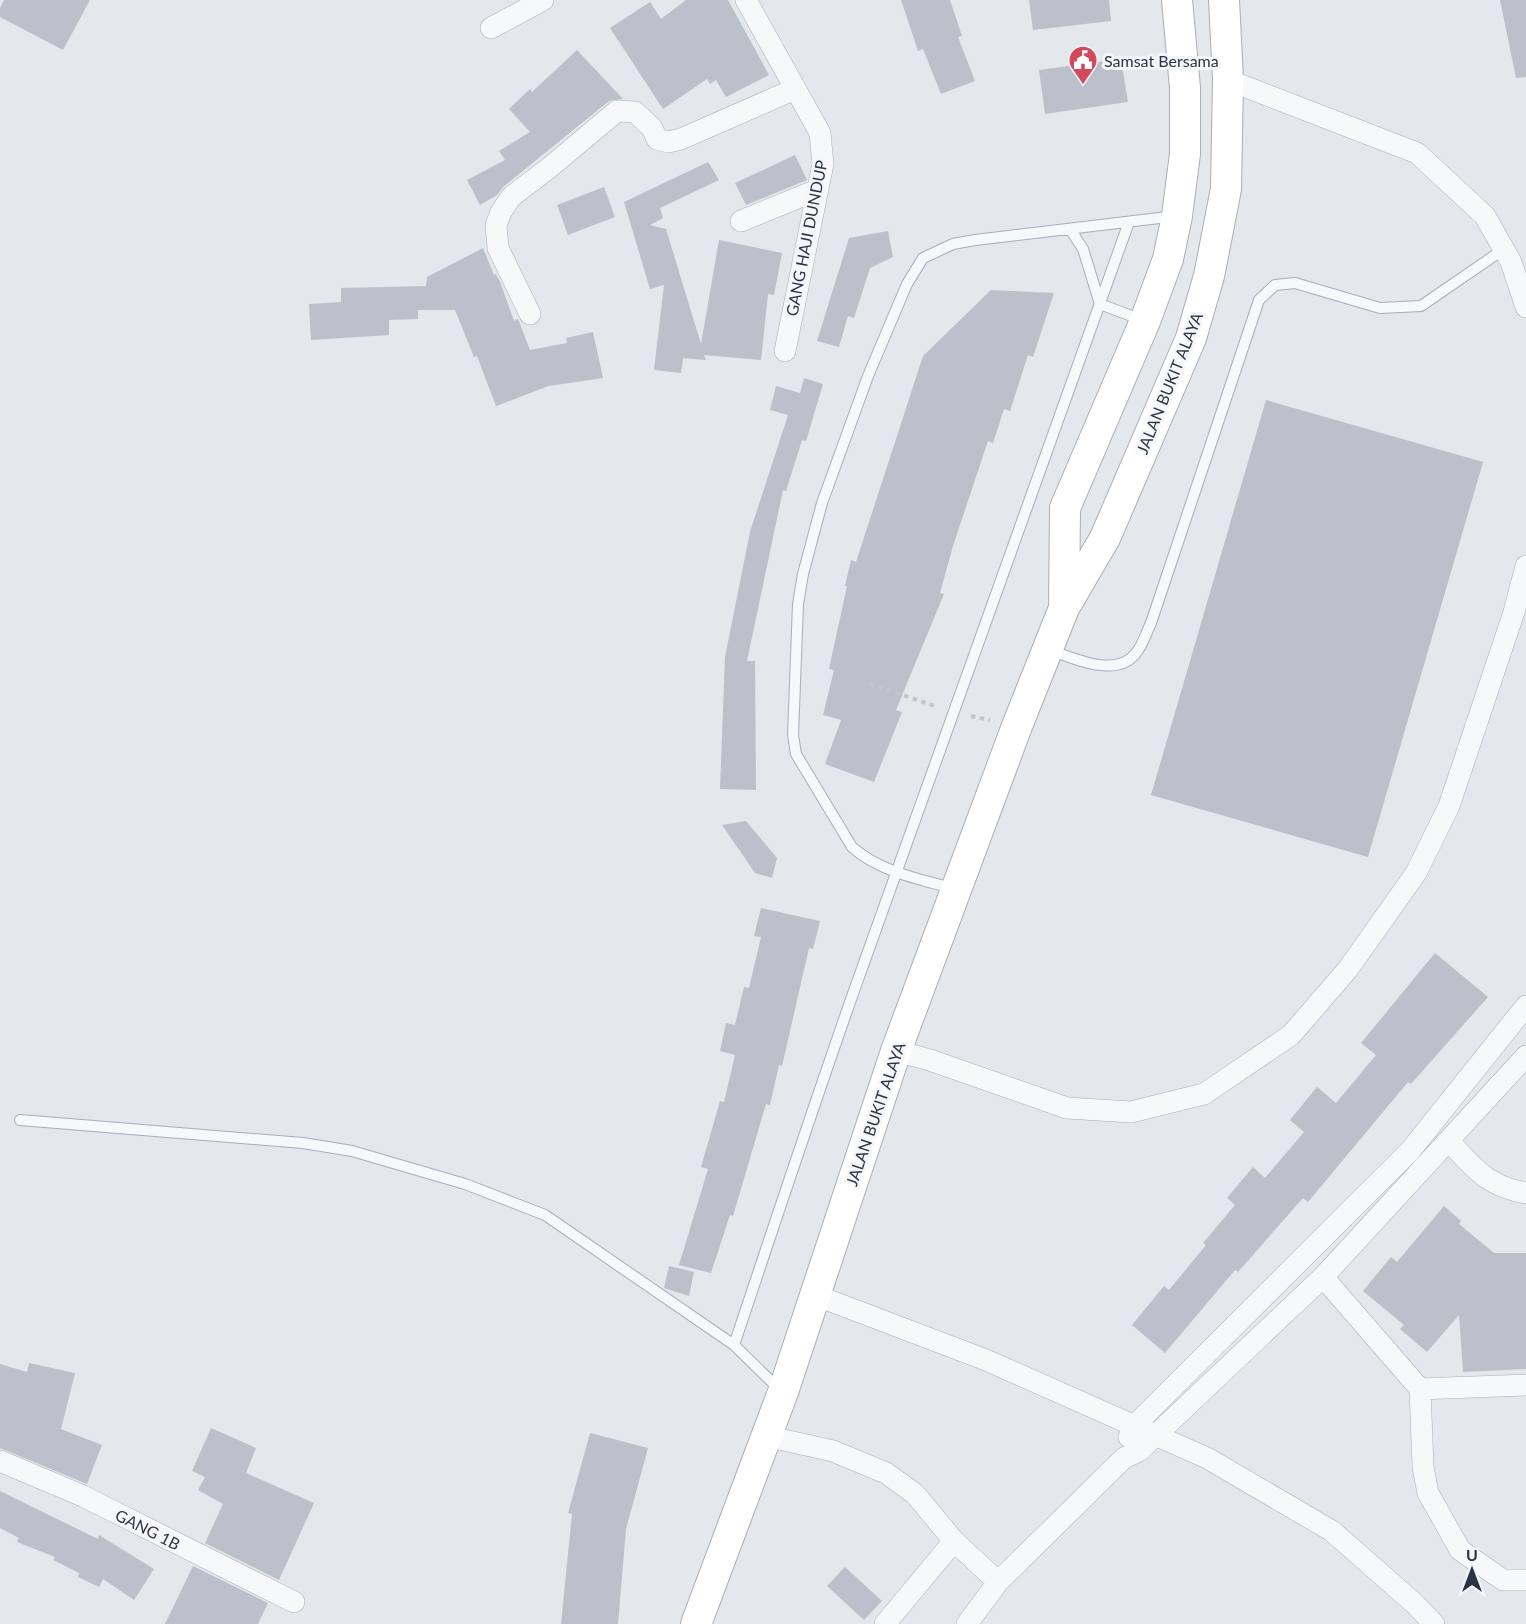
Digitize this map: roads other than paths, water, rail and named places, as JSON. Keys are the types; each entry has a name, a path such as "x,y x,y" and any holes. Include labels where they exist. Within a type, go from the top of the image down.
{"street":[{"path":"491,28 543,0"},
{"name":"GANG HAJI DUNDUP","path":"746,0 820,133 823,164 785,351"},
{"name":"JALAN BUKIT ALAYA","path":"1064,608 1065,508 1145,321 1168,259 1177,216 1185,154 1185,88 1177,0"},
{"name":"JALAN BUKIT ALAYA","path":"696,1624 783,1392 896,1052 1048,649 1064,608 1105,538 1191,338 1209,276 1226,189 1228,80 1224,0"},
{"path":"1228,80 1417,153 1485,216 1511,262 1526,308"},
{"path":"530,314 498,248 496,225 511,197 617,111 635,112 652,129 657,139 668,142 681,139 795,89"},
{"path":"741,221 817,190"},
{"path":"1145,321 1191,338"},
{"path":"896,1052 930,1060 1067,1108 1131,1112 1204,1094 1291,1035 1348,969 1416,873 1449,806 1514,612 1526,566"},
{"path":"1124,1458 1125,1444 1134,1426 1410,1151 1526,1008"},
{"path":"967,1624 998,1582 1124,1458 1139,1451 1323,1276 1526,1056"},
{"path":"1449,1141 1481,1176 1506,1190 1526,1192"},
{"path":"1323,1276 1420,1389 1423,1467 1428,1493 1461,1550 1503,1580 1526,1580"},
{"path":"815,1295 986,1360 1207,1458 1332,1531 1415,1604 1434,1624"},
{"path":"1420,1389 1526,1385"},
{"path":"766,1436 832,1451 886,1473 915,1494 954,1541 998,1582"},
{"name":"GANG 1B","path":"0,1461 83,1496 294,1602"},
{"path":"885,1624 954,1541"}],"lane":[{"path":"956,889 897,873 865,858 852,847 796,754 793,735 798,604 808,554 822,503 868,376 907,284 923,258 953,244 975,240 1177,216"},
{"path":"734,1345 855,988 1129,222"},
{"path":"1070,229 1083,249 1100,304"},
{"path":"1048,649 1086,663 1119,665 1136,655 1151,624 1259,300 1275,285 1295,283 1380,308 1421,306 1504,249"},
{"path":"1100,304 1145,321"},
{"path":"20,1120 303,1143 352,1151 465,1184 545,1215 734,1345 783,1392"}],"place":[{"name":"Samsat Bersama","path":"1083,86"}]}
